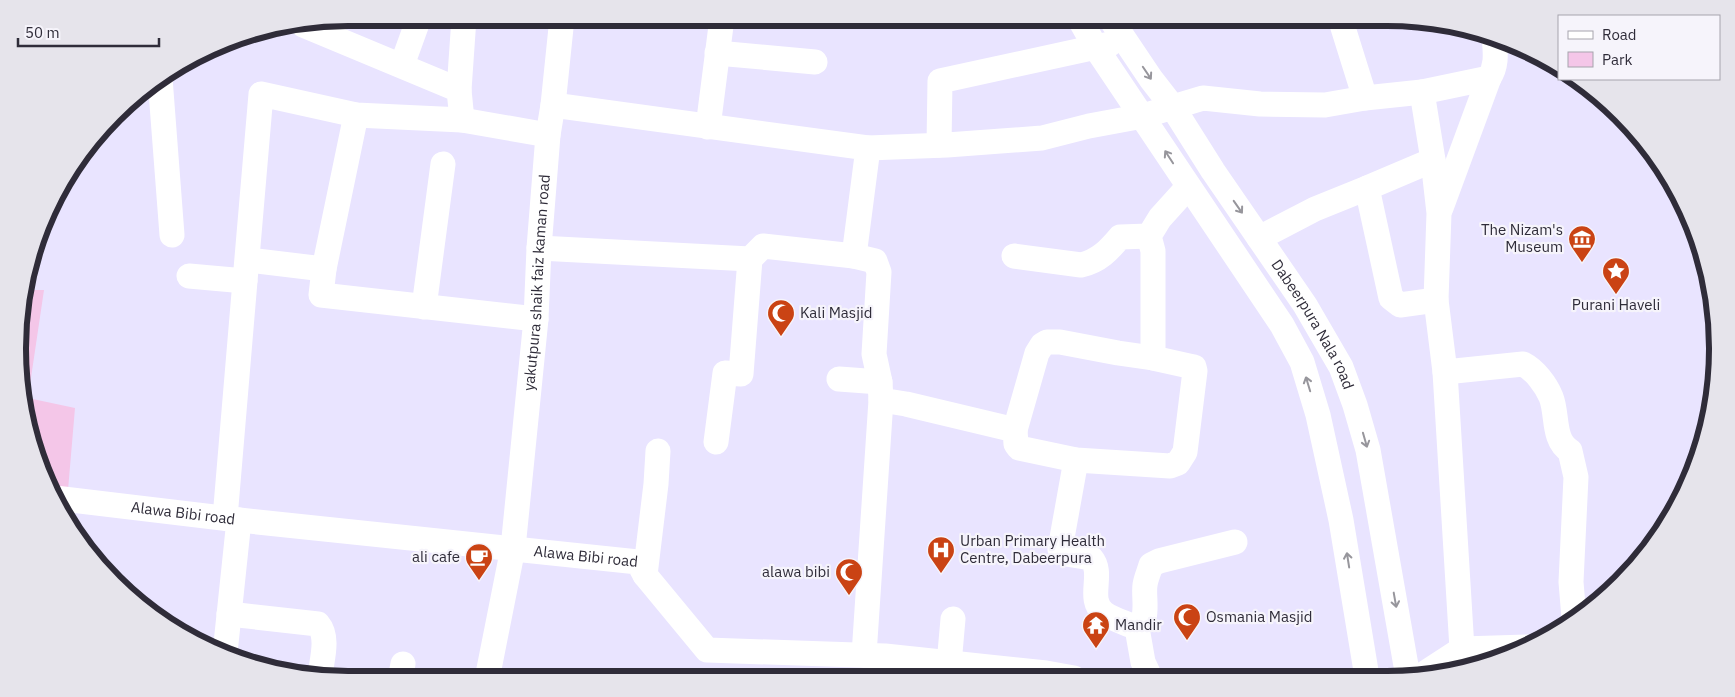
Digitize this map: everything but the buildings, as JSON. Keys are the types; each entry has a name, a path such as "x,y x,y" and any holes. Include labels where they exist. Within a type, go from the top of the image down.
{"street":[{"path":"402,66 416,26"},
{"path":"462,120 459,90 463,26"},
{"name":"yakutpura shaik faiz kaman road","path":"489,671 513,548 536,319 538,248 548,135 561,26"},
{"path":"708,127 721,26"},
{"name":"Dabeerpura Nala road","path":"1084,26 1096,48 1143,116 1188,187 1282,325 1302,362 1318,415 1342,520 1366,671"},
{"name":"Dabeerpura Nala road","path":"1115,26 1172,106 1212,171 1305,305 1341,367 1355,405 1368,450 1407,670"},
{"path":"1342,26 1365,98"},
{"path":"328,28 402,66 459,90"},
{"path":"939,145 940,81 1096,48 1124,40"},
{"path":"1439,213 1489,78 1494,70 1496,62 1495,45"},
{"path":"717,53 815,62"},
{"path":"553,105 868,148 1042,138 1089,126 1143,116 1203,98 1260,104 1325,105 1365,98 1422,92 1489,78"},
{"path":"161,87 172,235"},
{"path":"1422,92 1434,160 1439,213 1436,300 1445,372 1462,649"},
{"path":"226,646 229,614 232,519 247,270 261,94 356,115 462,120 548,135"},
{"path":"356,115 324,269 321,295 536,319"},
{"path":"854,256 868,148"},
{"path":"1259,238 1315,209 1434,160"},
{"path":"424,306 443,164"},
{"path":"1153,358 1153,251 1149,236 1160,218 1188,187"},
{"path":"1367,188 1391,298 1400,305 1436,300"},
{"path":"1014,256 1081,265 1091,263 1100,257 1120,237 1149,236"},
{"path":"716,442 726,373 741,374 750,260 763,246 854,256 876,261 878,266 874,354 881,391 864,655"},
{"path":"538,248 750,260"},
{"path":"189,276 247,270 324,269"},
{"path":"1047,342 1060,342 1153,358 1194,367 1195,370 1185,452 1183,458 1178,463 1162,466 1076,460 1019,448 1016,444 1015,430 1037,353 1042,345 1047,342"},
{"path":"1445,372 1523,364 1532,369 1551,397 1560,440 1564,448 1570,451 1576,477 1571,582 1573,611"},
{"path":"839,378 881,391 906,404 1015,430"},
{"path":"1318,415 1355,405"},
{"path":"645,575 658,451"},
{"path":"1076,460 1060,549 1066,554 1091,558 1097,569 1095,596 1101,610 1106,615 1137,628"},
{"name":"Alawa Bibi road","path":"63,499 232,519 638,562 645,575 707,650 885,656 948,671"},
{"path":"1137,628 1141,625 1145,615 1145,584 1151,565 1159,561 1235,542"},
{"path":"229,614 318,624 324,641 321,669"},
{"path":"948,671 953,619"},
{"path":"1137,628 1143,662 1147,671"},
{"path":"1434,667 1462,649 1506,648"}],"green space":[{"path":"31,290 44,290 29,391 26,348 29,306"},
{"path":"30,398 75,408 68,490 58,489 51,472 37,432"}],"place":[{"name":"The Nizam's Museum","path":"1582,263"},
{"name":"Purani Haveli","path":"1616,295"},
{"name":"Kali Masjid","path":"781,337"},
{"name":"Urban Primary Health Centre, Dabeerpura","path":"941,574"},
{"name":"ali cafe","path":"479,581"},
{"name":"alawa bibi","path":"849,596"},
{"name":"Osmania Masjid","path":"1187,641"},
{"name":"Mandir","path":"1096,649"}]}
